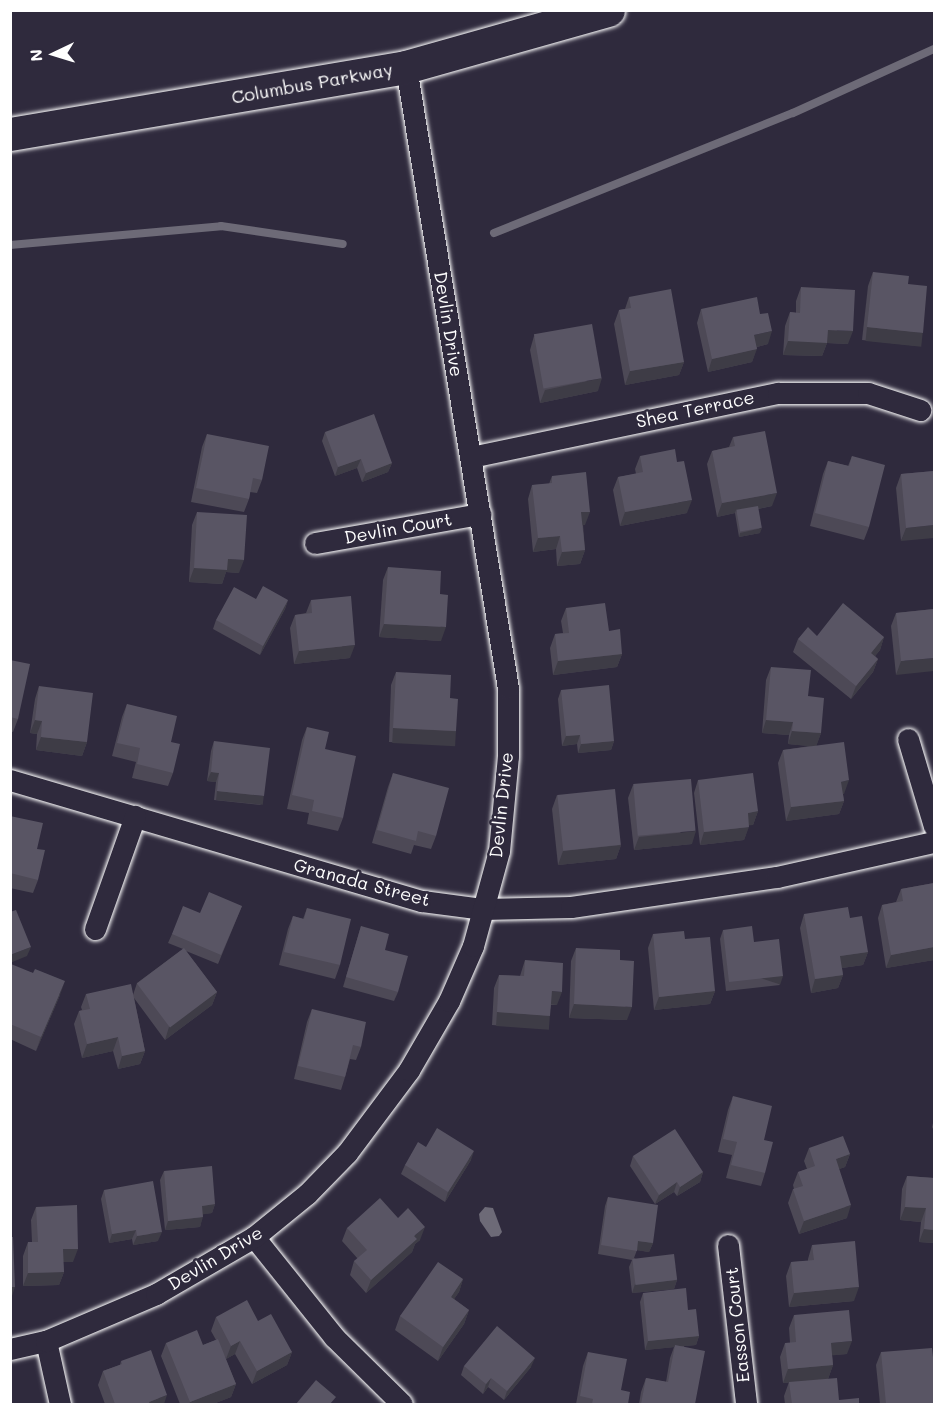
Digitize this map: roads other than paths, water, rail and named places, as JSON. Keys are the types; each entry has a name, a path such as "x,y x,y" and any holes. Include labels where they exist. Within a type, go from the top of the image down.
{"main road":[{"name":"Columbus Parkway","path":"10,134 406,67 608,10"}],"street":[{"name":"Devlin Drive","path":"10,1349 46,1341 156,1294 254,1237 307,1194 347,1153 409,1070 448,1001 473,946 499,851 508,756 508,688 406,67"},
{"name":"Shea Terrace","path":"471,457 778,393 868,393 920,410"},
{"name":"Devlin Court","path":"315,543 480,514"},
{"path":"908,739 934,826"},
{"name":"Granada Street","path":"10,780 422,901 483,909 571,907 766,879 934,842"},
{"path":"95,929 135,816"},
{"path":"254,1237 334,1337 402,1404"},
{"name":"Easson Court","path":"728,1245 746,1404"},
{"path":"46,1341 60,1404"}],"waterway":[{"path":"494,233 793,113 934,49"},
{"path":"10,245 221,226 343,244"}]}
